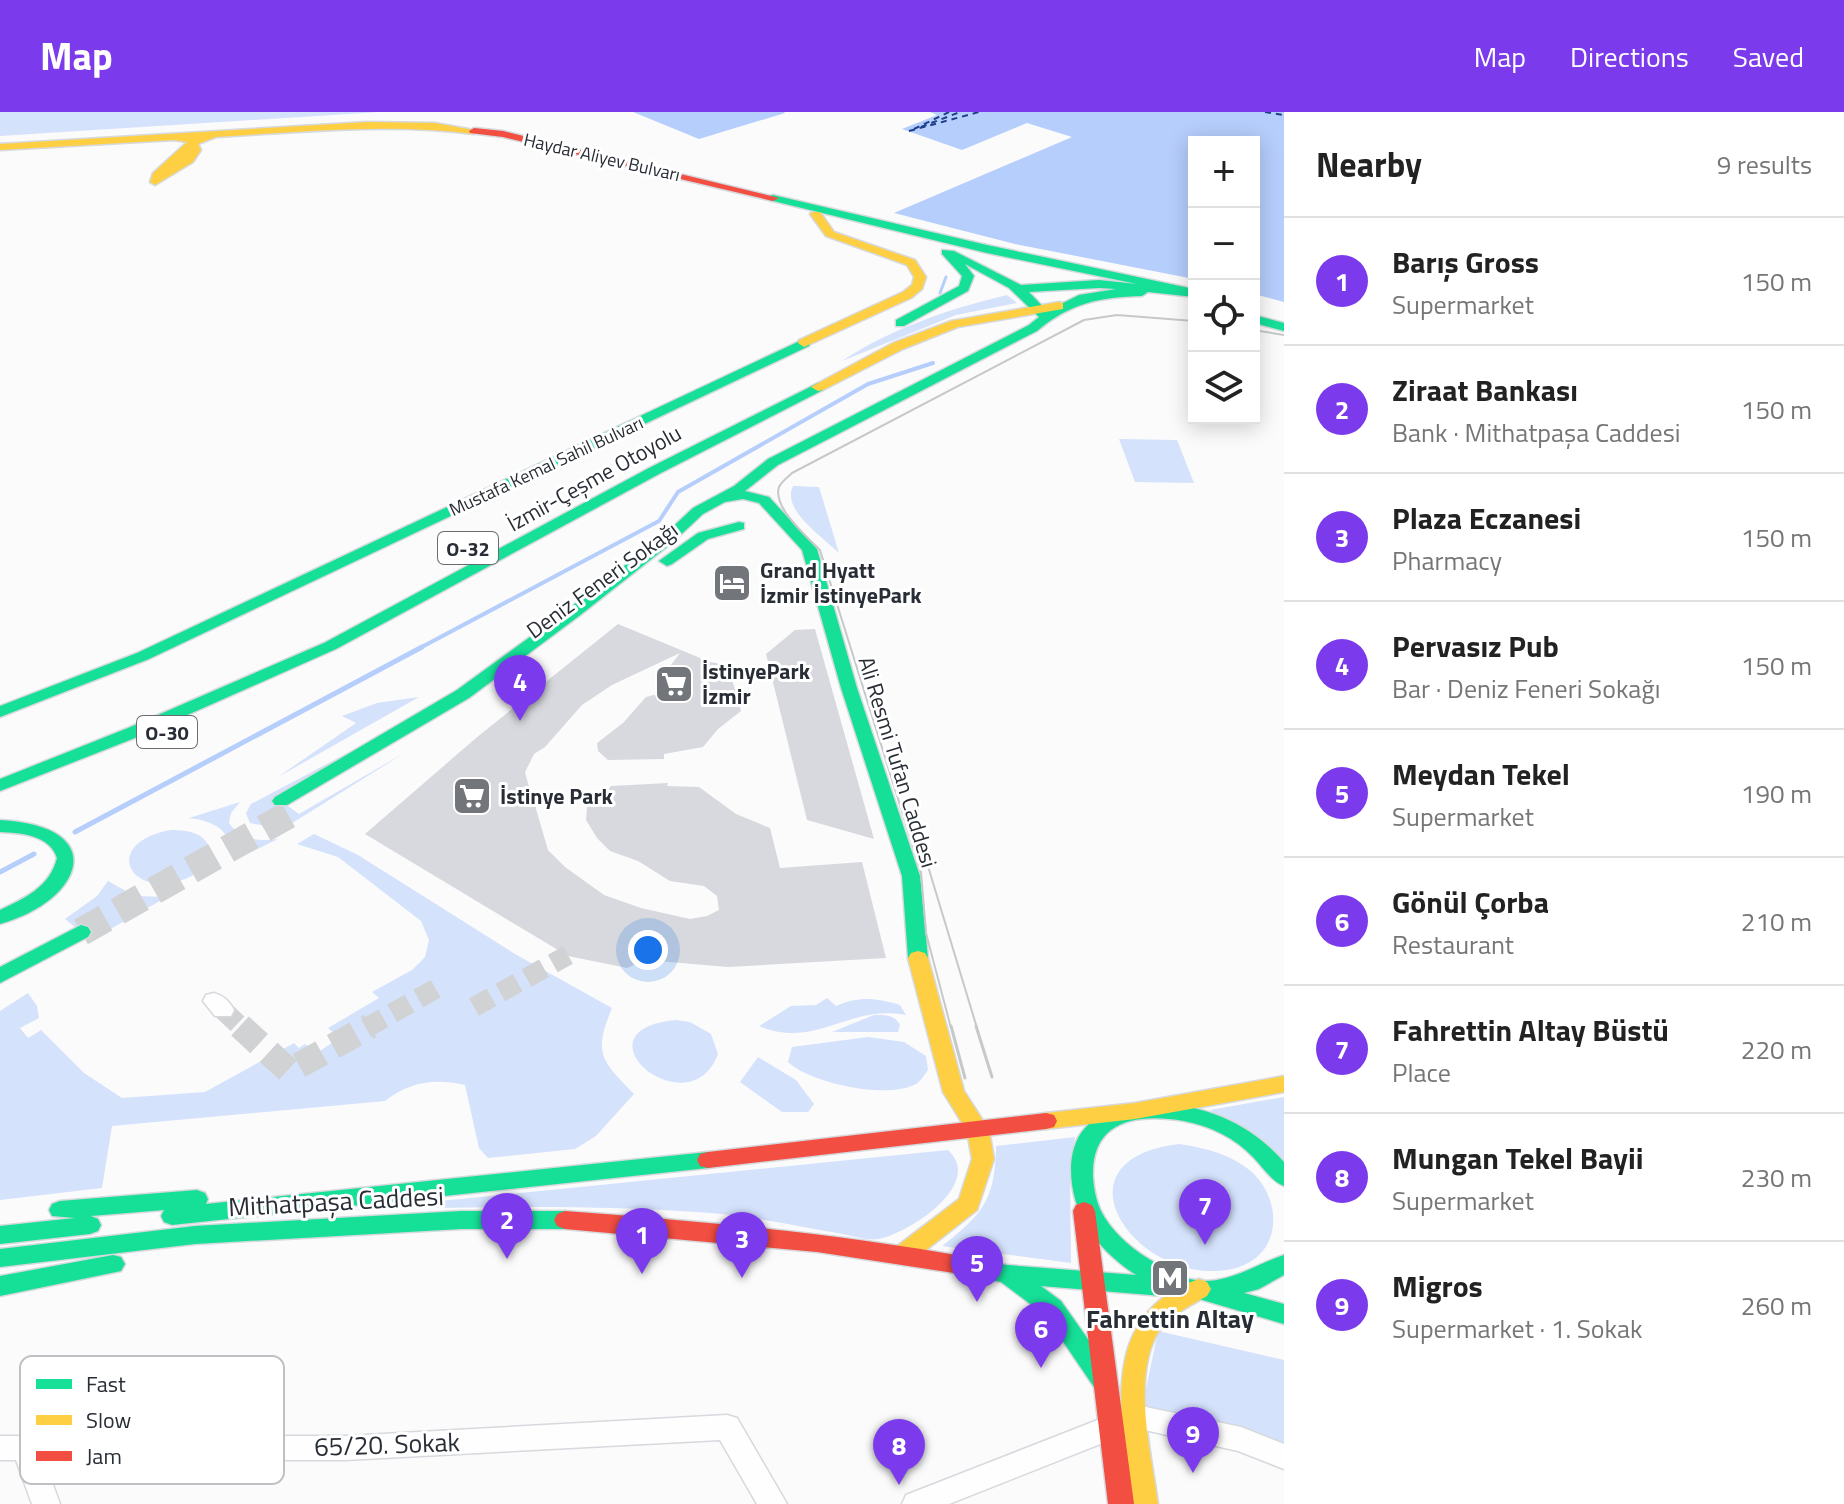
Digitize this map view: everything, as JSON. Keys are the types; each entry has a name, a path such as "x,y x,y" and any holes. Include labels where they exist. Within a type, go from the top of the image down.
{"main road":[{"name":"Haydar Aliyev Bulvarı","path":"0,149 170,136 410,125 503,134 982,258 1014,289 1045,309"},
{"path":"170,136 193,142 223,135 298,129"},
{"name":"Haydar Aliyev Bulvarı","path":"46,146 370,132 460,135 816,214 950,253 1188,297"},
{"name":"Mustafa Kemal Sahil Bulvarı","path":"0,712 143,656 796,348 907,295 918,286 920,277 911,263 826,232 816,214"},
{"path":"845,239 840,234 841,230 864,227"},
{"path":"887,329 957,294 967,283 964,268 950,253"},
{"path":"982,258 1049,271 1061,285"},
{"path":"1022,338 1061,285"},
{"path":"926,311 1014,289 1061,285 1123,285 1188,297"},
{"path":"1045,309 1075,298 1103,293 1188,298"},
{"path":"1045,309 1188,298"},
{"path":"774,510 765,488 784,466 1022,338 1102,305"},
{"path":"1260,308 1284,314"},
{"name":"İzmir-Çeşme Otoyolu","path":"0,785 134,732 330,646 664,466 898,346 972,316 1045,309"},
{"path":"1260,321 1284,327"},
{"path":"955,324 1002,323 1022,338"},
{"name":"Deniz Feneri Sokağı","path":"774,510 774,515 762,522 703,536 475,703 288,806 463,694 609,586 711,502 739,489 773,462 1022,338"},
{"name":"İzmir-Çeşme Otoyolu","path":"575,492 782,384"},
{"path":"711,502 731,496 751,496 764,500 774,510"},
{"name":"Deniz Feneri Sokağı","path":"711,502 704,512 711,521 739,526"},
{"name":"Ali Resmi Tufan Caddesi","path":"774,510 809,549 849,688 911,876 915,945 954,1092 978,1130"},
{"name":"O-30","path":"73,777 237,697 330,646"},
{"path":"0,826 23,826 45,831 60,843 65,854 62,873 53,886 0,918"},
{"path":"0,963 75,927 0,976"},
{"path":"1105,1383 1082,1199 1083,1156 1089,1138 1104,1125 1135,1111 1284,1084"},
{"path":"1135,1111 1186,1114 1228,1129 1255,1145 1284,1177"},
{"name":"Mithatpaşa Caddesi","path":"0,1235 1135,1111"},
{"path":"904,1254 969,1204 983,1159 978,1130"},
{"path":"0,1217 122,1204 425,1181 571,1175"},
{"path":"1082,1199 1094,1224 1112,1247 1136,1266 1167,1281 1284,1314"},
{"name":"Mithatpaşa Caddesi","path":"0,1258 195,1235 461,1220 553,1219 650,1225 904,1254 1007,1274 1199,1289"},
{"path":"0,1286 167,1253 341,1237 461,1220"},
{"path":"1121,1504 1125,1422 1141,1339 1168,1306 1199,1289 1235,1288 1265,1279 1284,1264"},
{"path":"1007,1274 1053,1308 1105,1383 1125,1422 1145,1504"}],"street":[{"path":"926,1503 1125,1422 1241,1439 1284,1457"},
{"name":"65/20. Sokak","path":"284,1448 346,1448 727,1427 773,1504"},
{"path":"34,1484 46,1504"}],"shaded area":[{"path":"0,112 380,112 0,136"},
{"path":"1007,295 1017,303 956,315 842,361 922,321"},
{"path":"1119,439 1177,440 1194,483 1135,482"},
{"path":"793,486 819,487 839,553 798,514 791,495"},
{"path":"419,697 278,777 356,723 342,716 377,703"},
{"path":"355,749 281,801 299,814 406,752 294,822 276,828 250,823 246,813 251,804"},
{"path":"240,802 231,813 229,823 234,829 250,838 278,839 233,861 230,842 221,830 207,822 189,818"},
{"path":"171,830 191,832 206,841 211,853 204,866 190,877 165,883 149,882 137,876 130,867 130,856 136,846 149,836"},
{"path":"314,834 358,855 515,954 612,1008 603,1036 604,1056 614,1073 634,1094 596,1136 575,1149 488,1158 479,1148 465,1085 443,1082 422,1083 385,1101 112,1126 102,1188 0,1200 0,1011 28,993 37,1006 39,1018 20,1028 28,1038 41,1030 84,1073 122,1098 205,1092 294,1043 299,1048 305,1044 317,1053 339,1038 328,1028 379,998 372,992 412,970 425,957 429,940 421,921 338,857 297,844"},
{"path":"108,881 135,896 167,897 91,940 65,919 97,896"},
{"path":"827,998 836,1006 860,999 883,1001 900,1005 906,1015 867,1015 798,1033 759,1026 791,1006 816,1005"},
{"path":"874,1015 895,1019 900,1025 898,1032 832,1032"},
{"path":"676,1020 690,1022 711,1034 718,1054 703,1075 684,1083 664,1080 646,1070 635,1055 633,1040 646,1027"},
{"path":"868,1037 904,1042 926,1056 928,1070 918,1083 903,1089 869,1090 813,1077 788,1062 792,1047"},
{"path":"758,1057 796,1080 814,1104 808,1112 782,1112 740,1082"},
{"path":"1284,1097 1284,1163 1210,1110"},
{"path":"1075,1137 1070,1171 1071,1263 942,1246 977,1215 984,1204 993,1180 996,1146"},
{"path":"1179,1144 1226,1156 1252,1172 1262,1185 1273,1213 1273,1228 1261,1253 1249,1263 1232,1269 1198,1270 1166,1260 1139,1242 1121,1220 1113,1196 1118,1173 1139,1155"},
{"path":"948,1150 957,1163 957,1177 950,1192 924,1217 879,1239 864,1239 742,1216 666,1210 531,1207 351,1210"},
{"path":"1158,1331 1284,1360 1284,1448 1141,1413"}],"water":[{"path":"633,112 784,112 785,113 699,139"},
{"path":"930,112 1284,112 1284,302 1260,296 1260,136 1188,136 1188,278 1015,244 894,213 1072,137 1027,123 962,150 902,129 937,115"}],"building":[{"name":"İstinye Park","path":"618,624 710,662 728,665 741,711 718,729 703,747 664,754 664,759 608,760 598,751 597,743 623,723 646,697 677,689 691,673 670,666 680,653 612,685 582,705 545,747 534,754 525,772 529,787 535,794 536,809 548,850 565,867 604,895 641,908 690,919 707,916 719,910 717,896 704,886 670,881 638,861 610,851 586,820 587,807 602,798 611,786 668,783 667,786 699,787 736,814 770,828 780,868 862,862 886,958 728,967 646,960 627,968 568,956 365,834 476,738"},
{"path":"815,629 874,839 807,820 766,654 795,630"}],"waterway":[{"path":"940,293 946,277"},
{"path":"418,649 659,521 678,492 868,384 933,363"},
{"path":"75,832 422,647"},
{"path":"0,872 34,854"}],"ferry route":[{"path":"914,129 949,112"},
{"path":"921,127 960,112"},
{"path":"909,131 979,112"},
{"path":"1265,112 1284,115"}],"tunnel":[{"path":"81,932 295,811"},
{"path":"474,1007 568,955"},
{"path":"366,1028 444,984"},
{"path":"223,1010 242,1028"},
{"path":"240,1026 289,1071 370,1026"}],"tram line":[{"path":"951,1028 926,933 921,872 820,550 786,513 778,495 779,487 792,473 1084,320 1117,315 1188,321"},
{"path":"1260,331 1284,335"},
{"path":"927,863 977,1028"},
{"path":"951,1026 965,1078"},
{"path":"976,1026 992,1077"}],"traffic: fast":[{"path":"773,198 987,249 1188,291"},
{"path":"946,252 1014,286 1045,317"},
{"path":"900,323 964,288 968,276 950,253"},
{"path":"1014,289 1099,284 1188,292"},
{"path":"281,801 463,694 573,613 668,539 698,511 739,489 773,462 1033,328 1071,302 1110,293 1142,292"},
{"path":"1260,321 1284,327"},
{"path":"0,712 143,656 804,343"},
{"path":"0,785 134,732 330,646 654,471 818,387"},
{"path":"724,498 743,495 764,500 809,549 849,688 911,876 918,958"},
{"path":"667,561 703,536 739,526"},
{"path":"0,826 43,833 63,848 67,858 64,871 48,891 0,918"},
{"path":"0,976 81,932"},
{"path":"1168,1281 1119,1250 1095,1222 1087,1205 1082,1166 1084,1152 1094,1132 1127,1114 1147,1111 1187,1114 1240,1134 1258,1148 1284,1177"},
{"path":"172,1216 708,1160"},
{"path":"60,1210 197,1199"},
{"path":"0,1258 195,1235 461,1220 565,1220"},
{"path":"0,1235 90,1225"},
{"path":"0,1286 113,1264"},
{"path":"1213,1288 1251,1282 1284,1264"},
{"path":"967,1266 1007,1274 1199,1289 1284,1314"},
{"path":"1007,1274 1053,1308 1105,1383"}],"traffic: slow":[{"path":"0,147 368,125 435,126 474,131"},
{"path":"171,136 191,140 196,150 189,160 155,182 157,175 193,142 212,136"},
{"path":"804,343 907,295 918,286 920,277 911,263 830,234 816,214"},
{"path":"818,387 898,346 955,324 1059,306"},
{"path":"904,1254 969,1204 983,1159 978,1130 954,1092 918,958"},
{"path":"1046,1121 1135,1111 1284,1084"},
{"path":"1145,1504 1134,1419 1137,1355 1153,1321 1199,1289"}],"traffic: jam":[{"path":"474,131 503,134 773,198"},
{"path":"708,1160 1046,1121"},
{"path":"1084,1211 1121,1504"},
{"path":"565,1220 817,1243 967,1266"}],"place":[{"name":"Grand Hyatt İzmir İstinyePark","path":"732,583"},
{"name":"İstinyePark İzmir","path":"674,684"},
{"name":"Pervasız Pub","path":"520,721"},
{"name":"İstinye Park","path":"472,796"},
{"name":"Fahrettin Altay Büstü","path":"1205,1245"},
{"name":"Ziraat Bankası","path":"507,1259"},
{"name":"Barış Gross","path":"642,1274"},
{"name":"Plaza Eczanesi","path":"742,1278"},
{"name":"Fahrettin Altay","path":"1170,1278"},
{"name":"Meydan Tekel","path":"977,1302"},
{"name":"Gönül Çorba","path":"1041,1368"},
{"name":"Migros","path":"1193,1473"},
{"name":"Mungan Tekel Bayii","path":"899,1485"}]}
